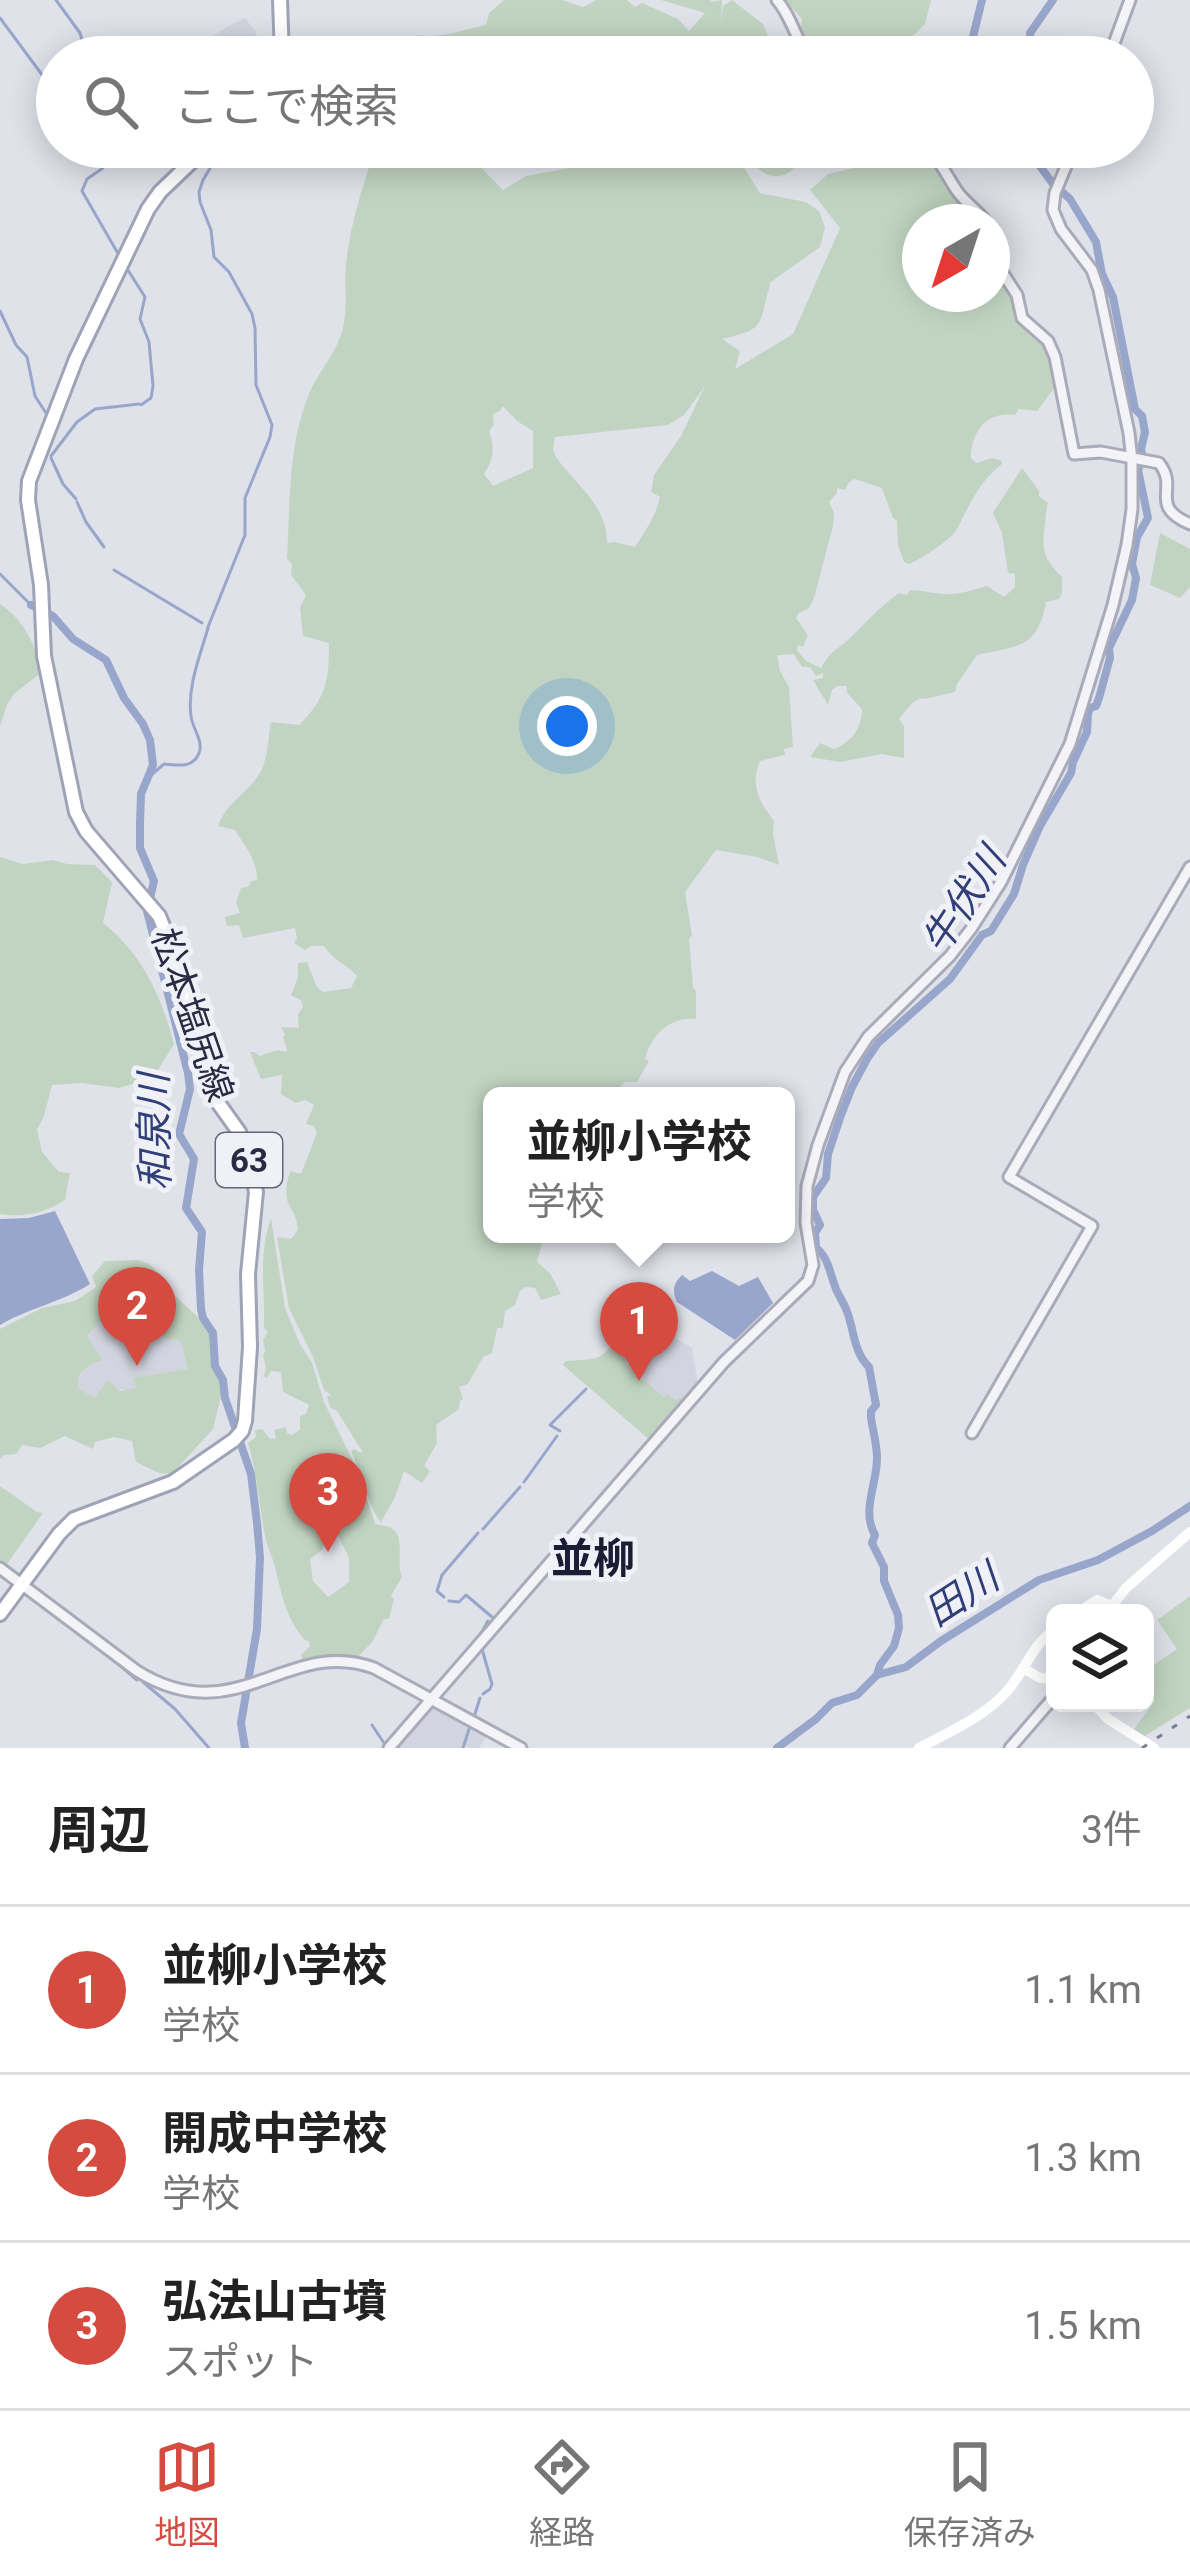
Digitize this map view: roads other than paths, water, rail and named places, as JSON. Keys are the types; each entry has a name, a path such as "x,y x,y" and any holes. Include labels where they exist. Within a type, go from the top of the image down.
{"main road":[{"path":"280,0 282,36"},
{"name":"松本塩尻線","path":"0,1614 74,1519 173,1482 239,1435 245,1421 255,1183 242,1139 219,1104 182,973 150,903 86,831 76,812 44,656 41,585 28,500 35,460 76,359 148,209 185,168"},
{"path":"1114,1604 1190,1532"},
{"path":"919,1748 964,1724 1008,1690 1046,1635"},
{"path":"1022,1667 1046,1678"},
{"path":"1101,1712 1154,1748"}],"street":[{"path":"777,0 796,36"},
{"path":"1117,36 1130,0"},
{"path":"945,168 959,195 970,204"},
{"path":"389,1748 724,1362 808,1281 813,1265 806,1223 807,1186 845,1072 868,1037 971,929 1001,883 1070,744 1127,545 1133,458 1099,290 1084,256 1058,224 1053,210 1065,168"},
{"path":"1010,283 1018,295 1022,318 1048,341 1055,357 1074,454 1101,452 1165,467 1167,508 1190,524"},
{"path":"972,1433 1092,1226 1009,1177 1190,867"},
{"path":"0,1568 160,1684 200,1693 249,1686 309,1665 347,1660 374,1668 521,1748"},
{"path":"1010,1748 1046,1706"}],"water":[{"path":"55,1211 90,1284 0,1325 0,1219"},
{"path":"712,1271 739,1286 758,1277 773,1303 735,1340 675,1298 674,1287 682,1275 690,1281"}],"waterway":[{"path":"56,0 81,36"},
{"path":"973,36 982,0"},
{"name":"牛伏川","path":"1030,36 1053,0"},
{"path":"0,18 36,67"},
{"path":"103,168 87,179 82,191 120,257"},
{"path":"208,627 245,535 245,498 272,425 256,385 252,314 229,272 214,257 211,230 200,202 199,192 210,168"},
{"name":"牛伏川","path":"877,1675 899,1628 884,1567 872,1543 875,1535 869,1507 877,1458 871,1411 876,1405 869,1367 858,1350 826,1261 816,1248 820,1225 813,1197 826,1178 828,1154 841,1115 867,1059 878,1043 950,979 982,935 991,931 1014,894 1040,826 1071,773 1087,732 1109,648 1132,600 1137,537 1148,518 1138,470 1145,432 1142,416 1135,409 1113,297 1102,274 1096,242 1070,199 1041,168"},
{"path":"126,267 145,297 140,319 149,342 153,386 151,398 141,405"},
{"path":"0,311 27,357 35,396 46,413"},
{"path":"51,456 77,422 95,409 139,404"},
{"path":"51,458 76,499"},
{"path":"77,502 104,547"},
{"path":"114,570 202,623"},
{"name":"和泉川","path":"0,574 31,605"},
{"name":"和泉川","path":"31,605 53,616 73,639 106,660 150,740 153,765 141,794 140,848 154,881 147,911 188,1073 190,1089 179,1134 194,1159 186,1208 202,1232 201,1309 213,1333 215,1366 251,1474 257,1523 257,1629 241,1723 245,1748"},
{"path":"150,776 164,764 189,764 199,753 191,694 208,628"},
{"path":"560,1431 550,1425 586,1389"},
{"path":"524,1482 557,1436"},
{"path":"483,1529 520,1487"},
{"name":"田川","path":"777,1748 832,1703 857,1695 877,1675 906,1667 1039,1580 1098,1560 1190,1506"},
{"path":"444,1597 437,1591 442,1575 478,1533"},
{"path":"25,1593 46,1609"},
{"path":"449,1601 459,1602 466,1595 492,1617"},
{"path":"49,1610 63,1621"},
{"path":"480,1635 488,1621"},
{"path":"65,1623 74,1629"},
{"path":"76,1631 101,1650"},
{"path":"482,1649 492,1684 483,1694"},
{"path":"105,1653 137,1680"},
{"path":"143,1682 209,1748"},
{"path":"474,1717 480,1698"},
{"path":"372,1725 386,1746"},
{"path":"463,1748 470,1726"}],"railway":[{"path":"1142,1748 1190,1716"}],"place":[{"name":"開成中学校","path":"137,1366"},
{"name":"並柳小学校","path":"639,1381"},
{"name":"弘法山古墳","path":"328,1552"}],"district":[{"name":"並柳","path":"593,1558"}]}
